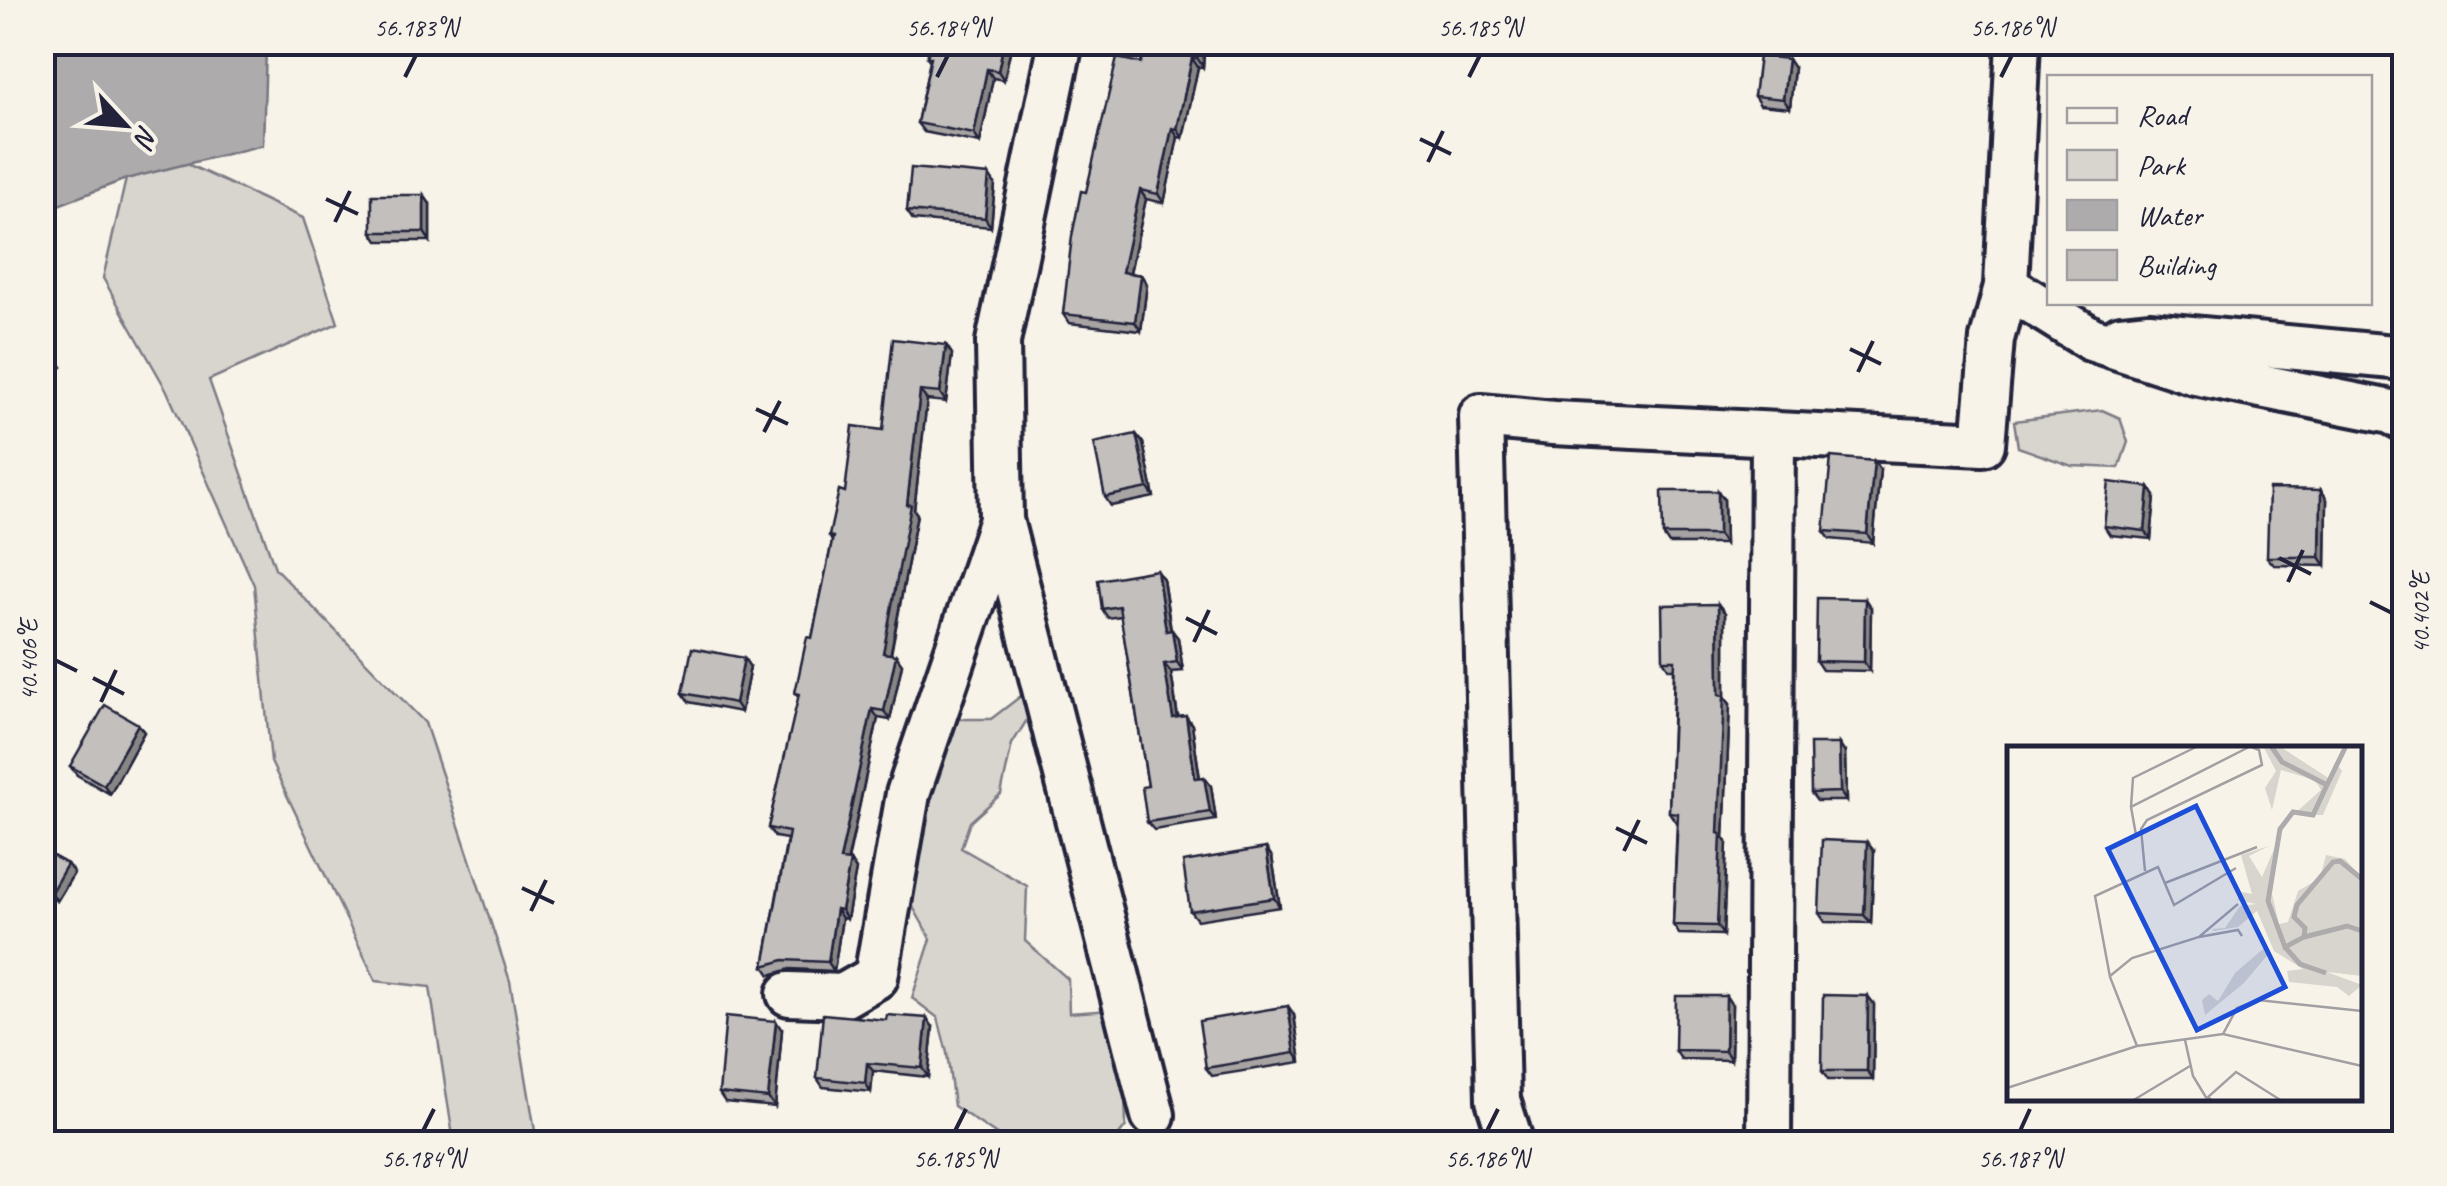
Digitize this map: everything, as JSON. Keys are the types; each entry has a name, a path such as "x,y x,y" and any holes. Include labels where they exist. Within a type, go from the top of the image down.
{"street":[{"path":"1061,42 998,342 1001,520 1153,1114"},
{"path":"1512,1144 1498,1100 1481,416 1983,444 1992,338 2006,286 2018,42"},
{"path":"2006,286 2091,340 2195,373 2391,412 2404,419"},
{"path":"2091,340 2149,334 2404,358"},
{"path":"1768,1144 1772,434"},
{"path":"789,994 843,996 876,977 908,794 1001,520"}],"green space":[{"path":"183,162 303,218 338,323 209,380 275,568 425,723 510,981 537,1143 454,1143 430,987 376,981 271,762 254,585 167,391 103,278 126,179"},
{"path":"2102,410 2120,418 2128,442 2119,468 2072,466 2018,447 2014,421"},
{"path":"1021,696 1033,710 1012,744 1001,794 970,822 961,848 1027,886 1025,941 1068,979 1069,1013 1111,1010 1123,1027 1126,1126 1113,1143 1001,1143 1001,1138 954,1106 938,1018 912,998 931,939 913,907 918,811 951,725 957,719 991,719"}],"water":[{"path":"43,43 263,43 263,145 126,179 43,211"}],"building":[{"path":"931,42 1004,42 998,71 987,69 974,134 917,123"},
{"path":"1143,42 1198,42 1177,129 1172,128 1158,194 1140,190 1122,272 1141,275 1135,322 1063,314 1081,191 1086,192 1117,58 1141,63"},
{"path":"1759,56 1788,59 1783,99 1754,96"},
{"path":"911,168 989,175 985,218 907,211"},
{"path":"372,195 424,195 424,232 372,232"},
{"path":"893,339 946,345 940,393 920,391 907,505 911,505 883,653 896,655 884,711 872,709 840,860 850,861 841,910 836,909 828,962 784,960 764,966 789,832 768,828 799,694 795,693 807,637 812,638 839,490 845,492 853,426 883,430"},
{"path":"42,340 55,358 42,367"},
{"path":"1136,434 1148,488 1105,497 1094,443"},
{"path":"1831,457 1874,461 1867,534 1824,531"},
{"path":"2109,482 2149,487 2145,531 2104,526"},
{"path":"2269,489 2321,490 2320,557 2267,557"},
{"path":"1662,491 1718,491 1718,535 1663,535"},
{"path":"1157,570 1166,631 1172,630 1177,662 1164,664 1173,718 1186,716 1195,778 1204,777 1210,812 1147,822 1142,787 1148,786 1119,606 1102,609 1098,580"},
{"path":"1817,598 1865,599 1864,662 1816,661"},
{"path":"1718,604 1719,695 1724,696 1717,926 1673,925 1678,813 1669,812 1675,660 1663,660 1662,605"},
{"path":"692,648 744,658 735,703 683,693"},
{"path":"105,705 138,724 104,785 70,766"},
{"path":"1810,744 1839,744 1840,792 1811,793"},
{"path":"1822,840 1867,842 1864,915 1819,913"},
{"path":"1266,848 1274,898 1190,911 1183,862"},
{"path":"42,850 67,864 51,892 42,887"},
{"path":"1823,995 1868,996 1867,1071 1822,1071"},
{"path":"1676,996 1726,996 1725,1051 1675,1050"},
{"path":"1288,1006 1295,1053 1206,1068 1199,1021"},
{"path":"823,1014 886,1020 887,1015 927,1018 922,1068 867,1063 865,1083 817,1078"},
{"path":"726,1016 776,1021 768,1098 719,1093"},
{"path":"1170,1134 1172,1144 1133,1142"}]}
